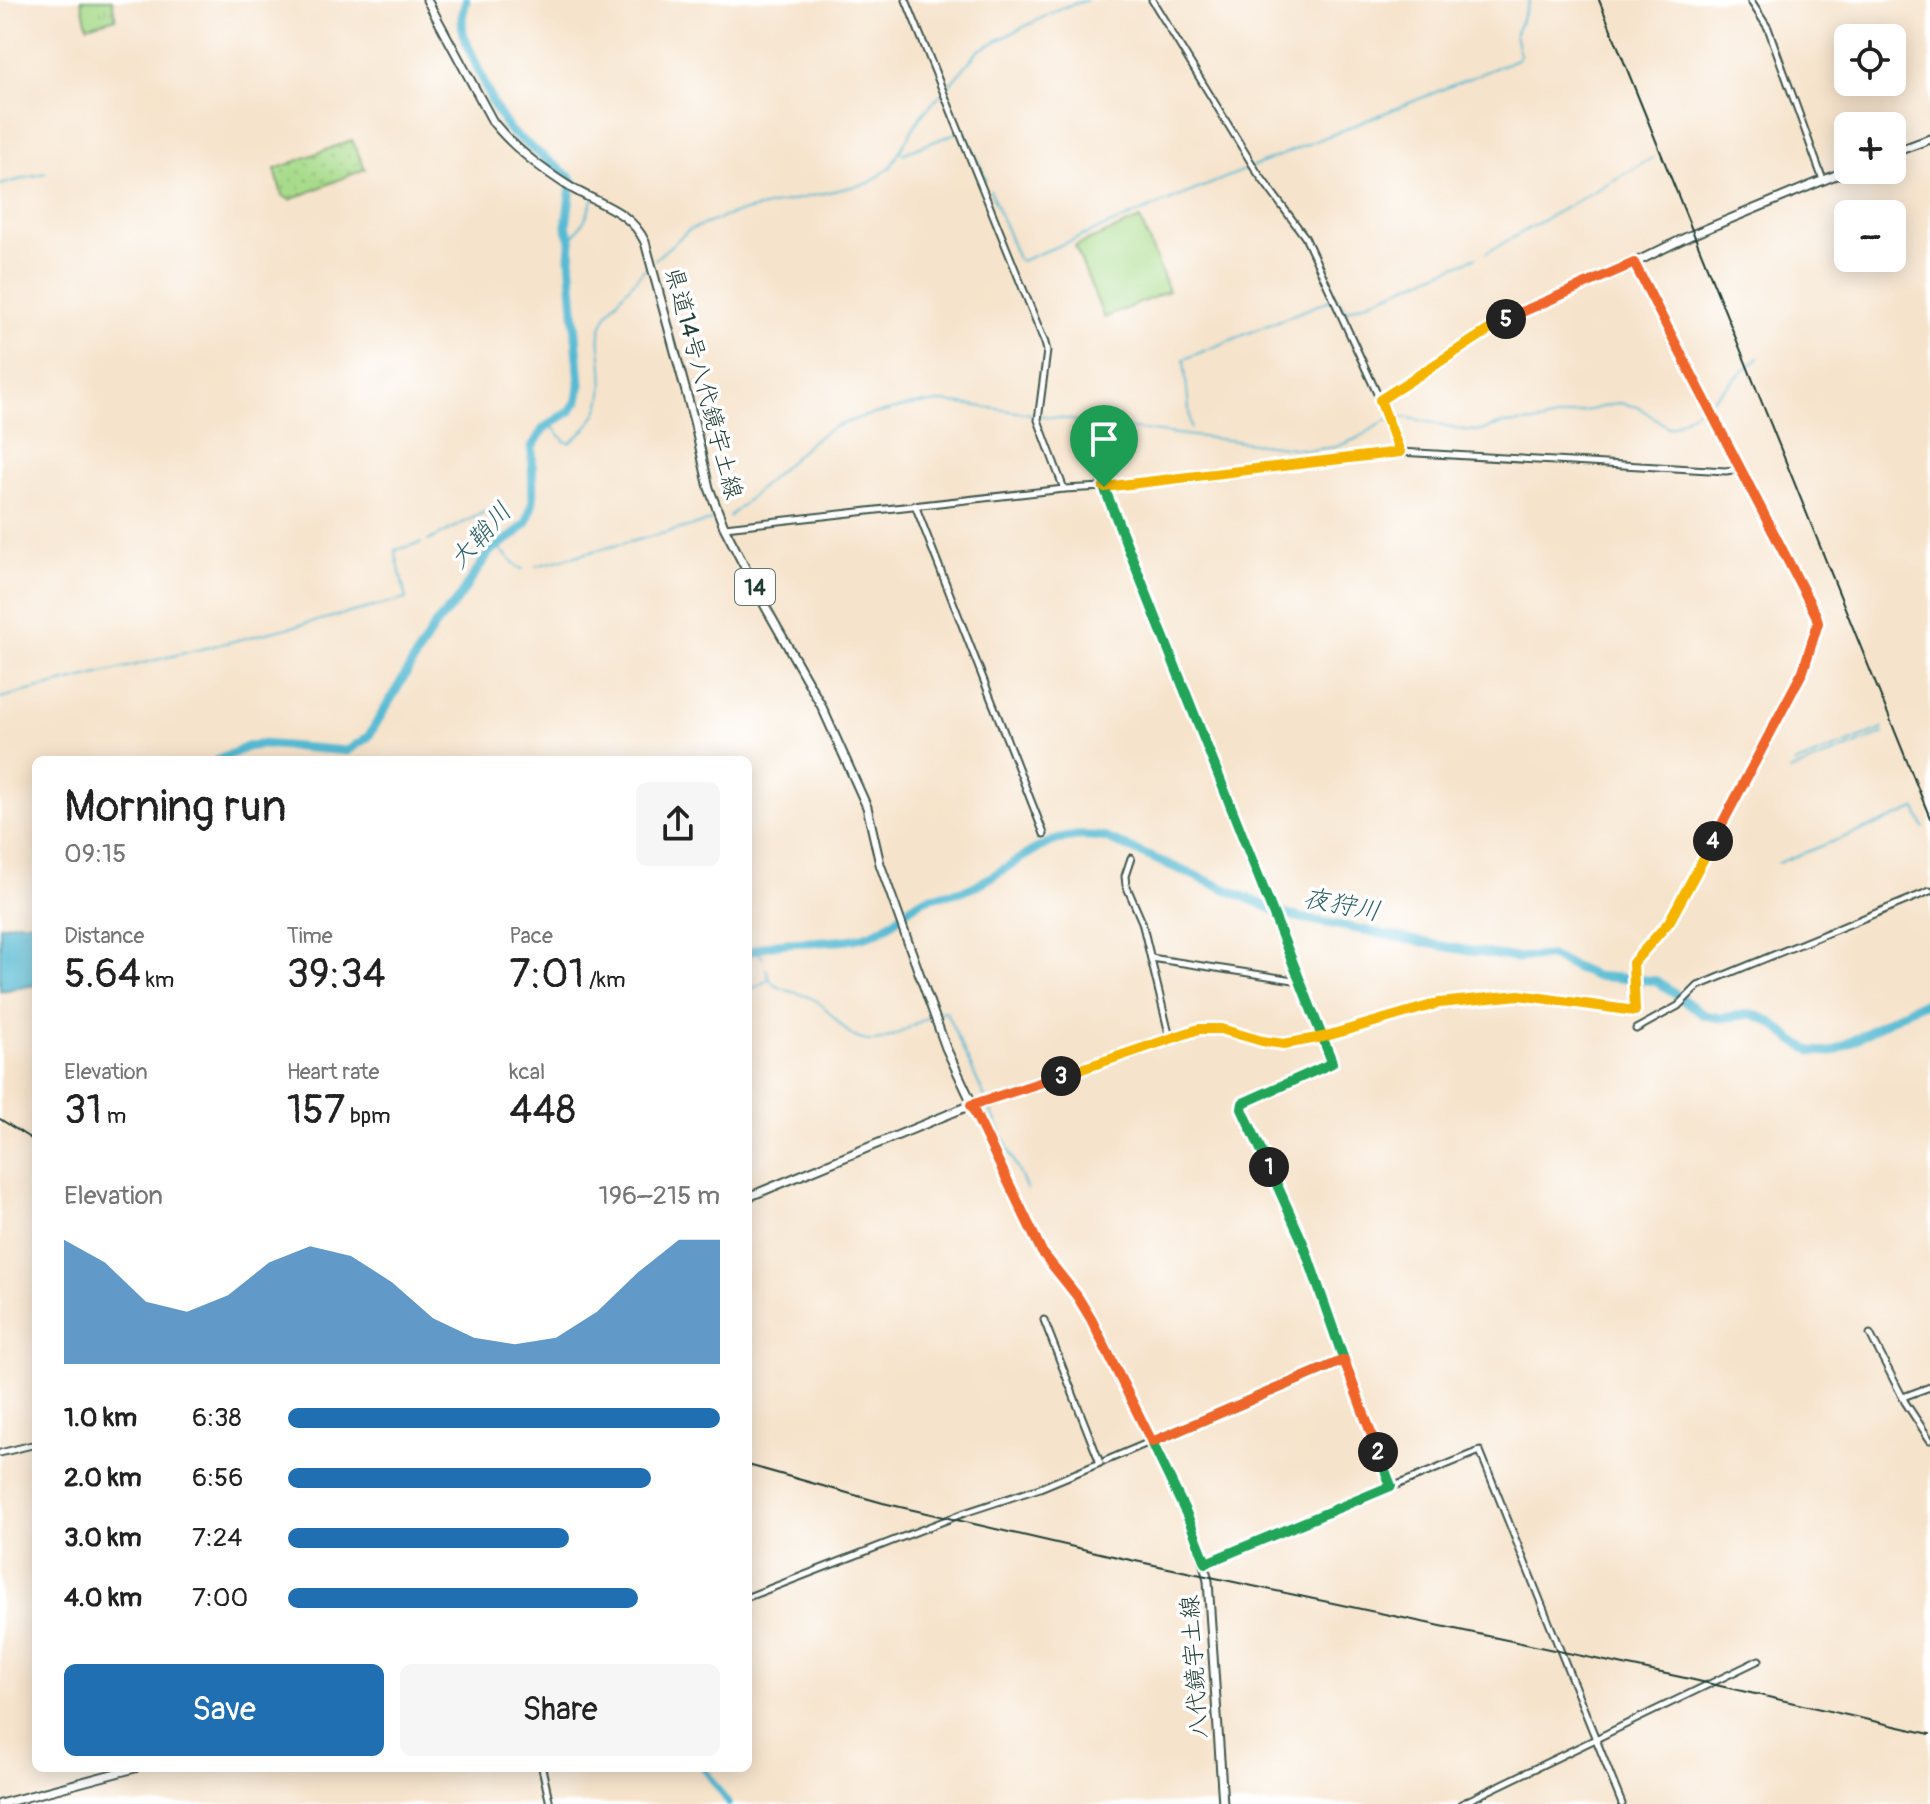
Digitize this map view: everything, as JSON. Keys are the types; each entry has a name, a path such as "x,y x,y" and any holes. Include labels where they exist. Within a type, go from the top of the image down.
{"main road":[{"name":"県道14号八代鏡宇土線","path":"427,0 493,122 509,141 567,185 616,209 640,230 694,421 709,488 724,527 827,717 867,807 880,864 934,1015 972,1104"},
{"path":"1906,148 1930,139"},
{"path":"752,1195 972,1104 1209,1028 1272,1043 1299,1042 1414,1008 1519,995 1635,1011 1633,963 1669,922 1788,703 1807,662 1818,623 1634,263 1689,236 1834,176"},
{"name":"八代鏡宇土線","path":"972,1104 1042,1252 1091,1319 1187,1515 1206,1563 1223,1804"},
{"path":"0,1804 120,1772"}],"street":[{"path":"906,0 1045,343 1047,351 1040,428 1064,489"},
{"path":"1152,0 1257,172 1305,237 1380,400 1400,452"},
{"path":"1750,0 1768,28 1823,180"},
{"path":"1380,400 1507,319 1634,263"},
{"path":"724,527 1400,452 1726,471 1739,469"},
{"path":"1104,487 1332,1063 1248,1099 1242,1109 1303,1243 1391,1486"},
{"path":"915,505 1044,834"},
{"path":"1131,858 1126,868 1126,885 1142,922 1170,1038"},
{"path":"1636,1029 1679,1005 1698,986 1930,891"},
{"path":"1151,958 1300,981"},
{"path":"752,1595 1100,1463 1044,1320"},
{"path":"1870,1334 1919,1427 1930,1440"},
{"path":"1105,1461 1344,1360"},
{"path":"1903,1397 1930,1387"},
{"path":"0,1453 32,1445"},
{"path":"1206,1563 1480,1451 1622,1804"},
{"path":"1461,1804 1759,1660"},
{"path":"543,1772 550,1804"}],"green space":[{"path":"81,0 112,0 116,18 87,26"},
{"path":"352,140 365,169 290,200 282,195 275,169"},
{"path":"1140,219 1169,291 1104,318 1075,246"}],"water":[{"path":"32,923 32,986 0,991 0,926"}],"waterway":[{"name":"大鞘川","path":"227,756 262,744 347,751 368,737 435,625 456,602 490,551 527,522 533,501 532,447 544,428 570,411 577,401 580,385 571,240 566,226 572,179 510,131 494,106 463,34 462,18 466,0"},
{"path":"946,89 979,50 1061,8 1087,0"},
{"path":"990,190 1021,261 1517,59 1520,55 1515,35 1530,0"},
{"path":"655,259 689,230 732,214 869,183 890,168 920,117 941,94"},
{"path":"962,131 965,130 986,180"},
{"path":"902,154 956,133"},
{"path":"1486,253 1654,157"},
{"path":"0,185 45,173"},
{"path":"571,240 585,219 595,195 572,179"},
{"path":"1336,296 1346,311 1477,257"},
{"path":"550,424 570,443 596,415 602,395 602,325 616,302 647,266"},
{"path":"1191,429 1184,359 1330,300"},
{"path":"1710,401 1759,357"},
{"path":"729,517 813,440 834,427 917,404 943,402 970,405 1311,450 1336,447 1358,438 1388,419 1405,417 1481,431 1503,424 1539,422 1619,403 1638,407 1668,427 1704,405"},
{"path":"428,541 486,511"},
{"path":"536,566 711,521"},
{"path":"0,698 406,599 395,550 421,543"},
{"path":"497,546 523,569"},
{"path":"1794,764 1883,729"},
{"path":"1790,771 1884,733"},
{"path":"1778,863 1916,809 1924,828"},
{"name":"夜狩川","path":"752,951 779,944 848,940 864,936 886,927 925,899 973,887 1035,849 1067,837 1085,836 1106,838 1287,915 1515,958 1550,956 1594,976 1657,981 1704,1015 1721,1018 1752,1014 1770,1021 1812,1051 1831,1052 1915,1006 1930,1002"},
{"path":"756,949 763,958"},
{"path":"766,969 775,985 815,1000 848,1032 864,1040 889,1037 931,1016"},
{"path":"752,989 768,980"},
{"path":"937,1014 946,1012 1027,1190"},
{"path":"706,1772 729,1804"}],"railway":[{"path":"1599,0 1930,818"},
{"path":"0,1119 32,1139"},
{"path":"752,1466 883,1503 1126,1559 1685,1678 1930,1734"}],"route":[{"path":"1104,487 1169,647 1323,1037 1332,1063 1248,1099 1242,1109 1303,1243 1344,1360 1152,1442 1206,1563 1391,1486 1344,1360 1248,1401 1152,1442 1091,1319 1042,1252 971,1105 1199,1029 1221,1029 1284,1044 1323,1037 1414,1008 1519,995 1635,1011 1633,963 1669,922 1788,703 1807,662 1818,623 1634,263 1507,319 1380,400 1400,452 1104,487"}]}
